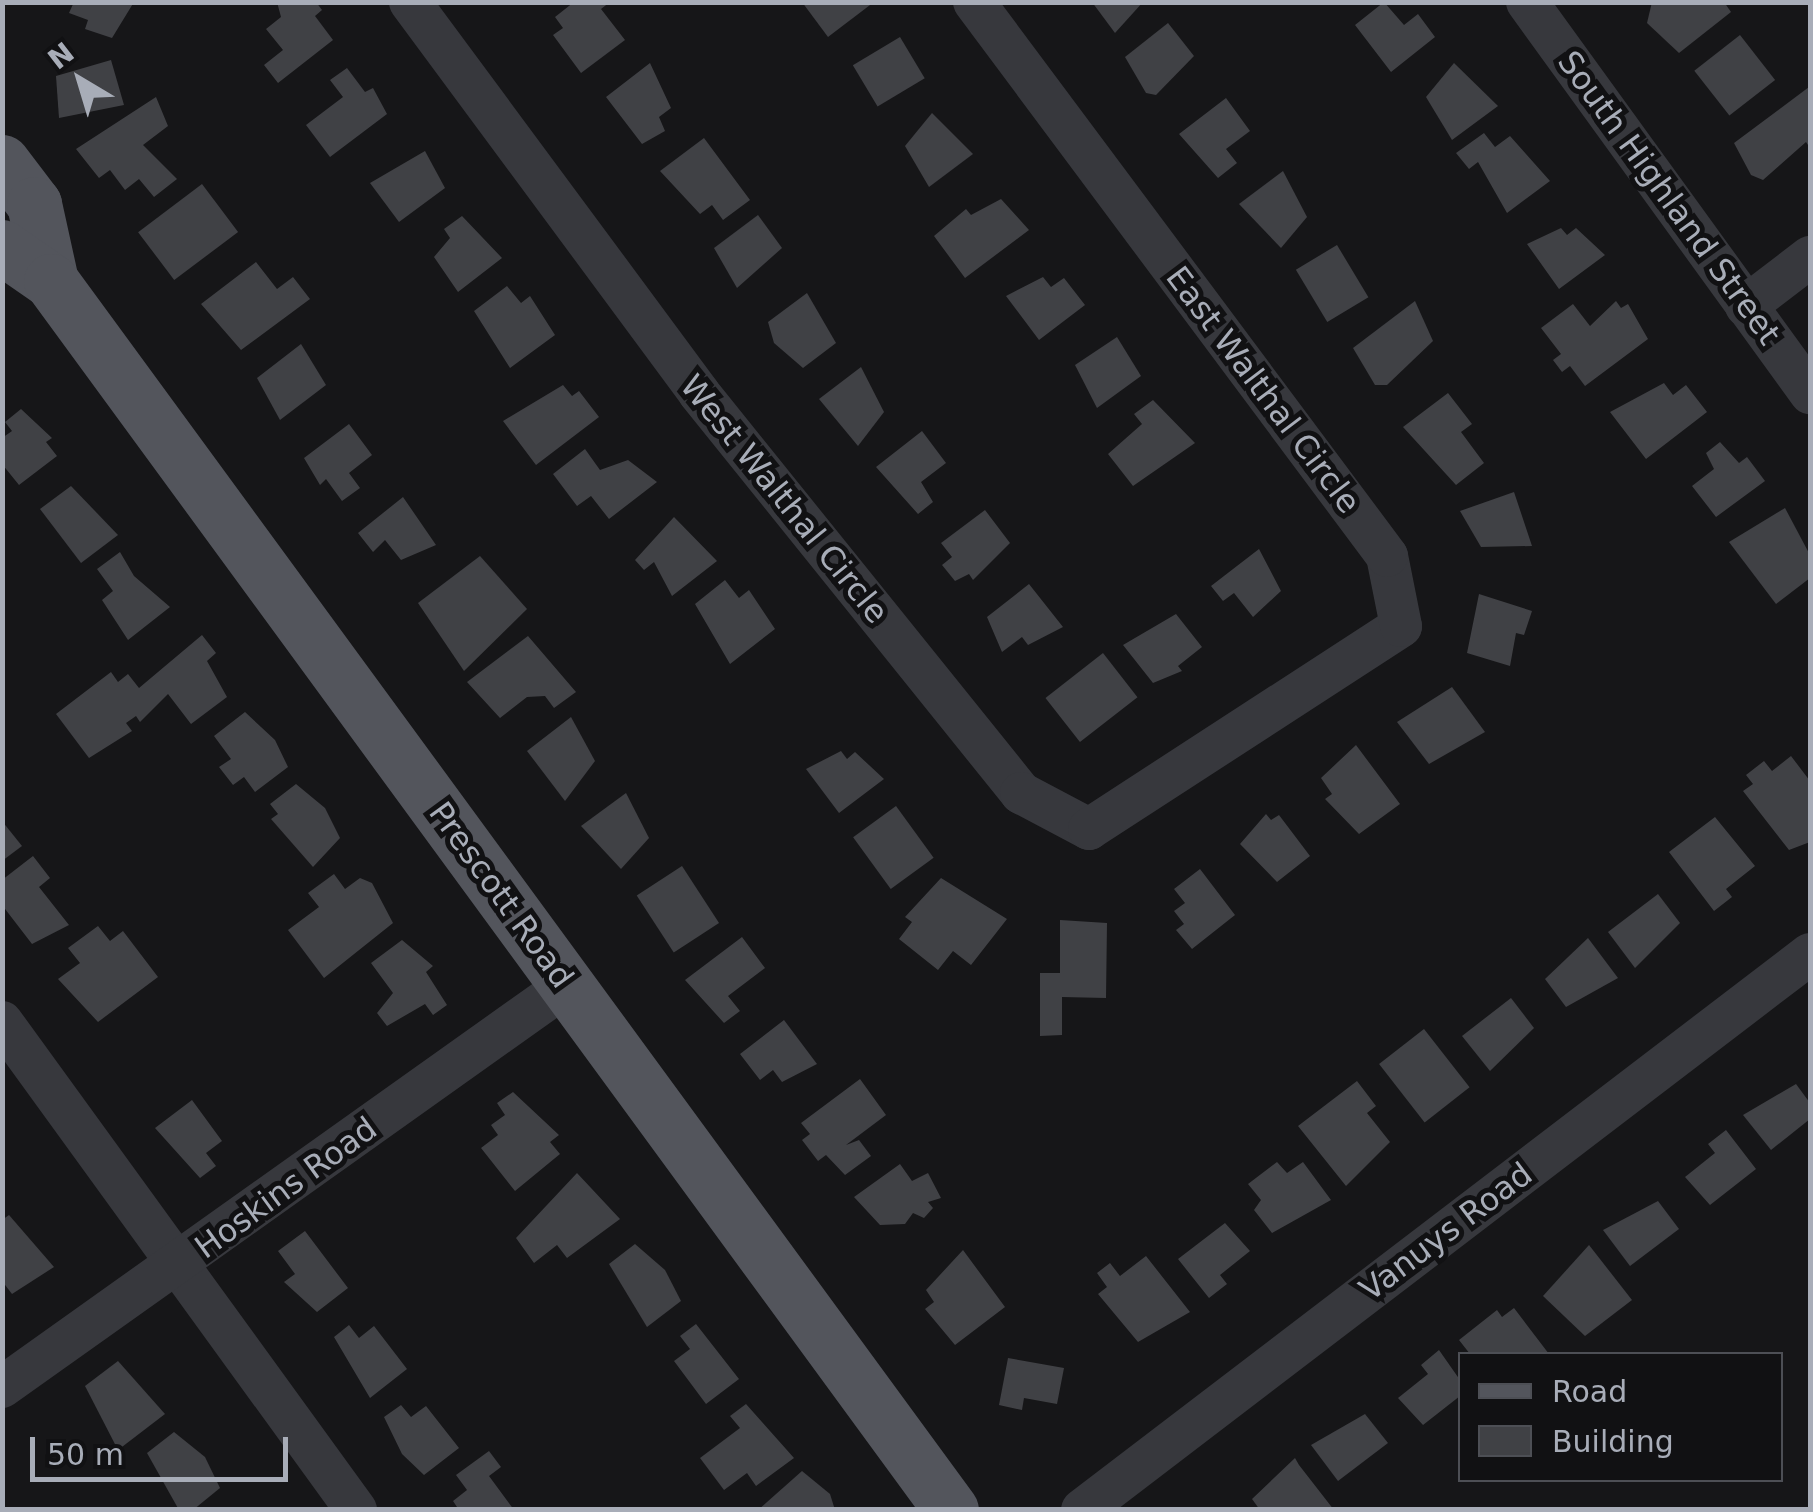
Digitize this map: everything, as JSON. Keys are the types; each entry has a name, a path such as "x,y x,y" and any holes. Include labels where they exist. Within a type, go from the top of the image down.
{"main road":[{"name":"Prescott Road","path":"2,162 34,204 51,281"},
{"name":"Prescott Road","path":"2,248 51,281 951,1510"}],"street":[{"name":"West Walthal Circle","path":"410,2 698,393 1020,793 1089,828 1231,741"},
{"name":"East Walthal Circle","path":"974,2 1387,556 1401,626 1231,741"},
{"name":"South Highland Street","path":"1527,2 1810,393"},
{"path":"1746,306 1810,257"},
{"name":"Vanuys Road","path":"1082,1510 1810,954"},
{"name":"Hoskins Road","path":"2,1387 178,1266 566,985"},
{"path":"2,1022 356,1510"}],"building":[{"path":"74,2 134,2 112,38 85,29 88,20 69,13"},
{"path":"277,2 316,2 322,10 315,16 333,40 278,83 264,65 283,50 266,29 281,17"},
{"path":"574,2 610,2 601,9 625,40 581,73 553,35 563,28 555,17"},
{"path":"802,2 874,2 828,37"},
{"path":"1092,2 1143,2 1115,33"},
{"path":"1384,2 1404,25 1418,14 1435,37 1391,72 1355,25"},
{"path":"1652,2 1724,2 1731,12 1679,53 1647,23"},
{"path":"1168,23 1194,56 1156,95 1146,93 1125,57"},
{"path":"1740,35 1775,80 1729,116 1694,71"},
{"path":"900,37 925,78 878,106 853,65"},
{"path":"111,60 124,105 59,118 56,76"},
{"path":"650,63 671,108 659,117 665,131 642,144 606,97"},
{"path":"1454,63 1498,106 1452,140 1426,97"},
{"path":"347,68 365,92 373,88 387,114 330,157 306,125 343,97 330,80"},
{"path":"1809,87 1810,148 1806,142 1763,180 1751,175 1734,143"},
{"path":"156,97 168,126 143,145 177,179 154,197 139,179 125,190 110,170 99,178 76,149"},
{"path":"1226,98 1250,131 1226,149 1237,163 1218,178 1179,134"},
{"path":"932,113 973,154 929,187 905,146"},
{"path":"1484,133 1495,147 1510,136 1550,181 1507,213 1478,162 1469,169 1456,153"},
{"path":"704,138 750,200 723,220 712,205 700,214 660,171"},
{"path":"425,151 445,188 399,222 370,183"},
{"path":"1283,171 1307,217 1281,248 1239,204"},
{"path":"202,184 238,232 174,280 138,232"},
{"path":"1001,199 1029,230 965,278 934,236 966,209 971,215"},
{"path":"758,215 782,248 737,288 714,248"},
{"path":"462,216 502,258 458,292 434,257 450,238 444,229"},
{"path":"1561,228 1567,235 1576,228 1605,255 1559,289 1527,244"},
{"path":"1337,245 1368,297 1327,322 1296,270"},
{"path":"256,262 277,289 293,277 310,299 241,350 201,304"},
{"path":"1043,277 1051,287 1064,278 1085,305 1039,340 1006,296"},
{"path":"507,286 521,303 530,296 555,335 510,368 474,311"},
{"path":"807,293 836,343 803,368 774,343 768,322"},
{"path":"1415,301 1433,341 1387,385 1375,385 1353,348"},
{"path":"1616,301 1621,308 1628,304 1648,339 1585,386 1570,366 1562,372 1553,360 1561,354 1541,328 1573,304 1590,326"},
{"path":"1117,337 1141,376 1097,408 1075,365"},
{"path":"301,344 326,385 280,420 257,378"},
{"path":"861,367 884,412 858,446 819,399"},
{"path":"1664,383 1673,395 1686,385 1707,412 1646,459 1610,412"},
{"path":"563,385 572,396 579,391 599,417 536,465 503,421"},
{"path":"1448,393 1472,424 1461,432 1484,463 1456,485 1403,427"},
{"path":"1153,400 1195,443 1133,486 1108,454 1142,424 1134,414"},
{"path":"21,409 52,438 46,442 57,456 19,485 2,464 2,438 12,431 5,422"},
{"path":"349,424 372,455 349,473 360,488 342,501 326,479 320,485 304,458"},
{"path":"922,431 946,463 921,482 933,502 918,514 876,467"},
{"path":"1720,442 1739,463 1747,457 1765,481 1716,517 1692,486 1714,469 1706,453"},
{"path":"585,449 600,470 628,460 657,482 609,519 591,496 577,506 553,474"},
{"path":"71,486 118,535 81,563 40,509"},
{"path":"1514,492 1532,546 1481,547 1460,511"},
{"path":"403,497 436,545 401,560 385,540 373,552 358,533"},
{"path":"1785,508 1810,555 1810,578 1776,604 1729,542"},
{"path":"985,510 1010,543 973,580 969,574 955,581 942,565 952,557 941,543"},
{"path":"674,517 717,561 672,596 654,562 644,570 635,560"},
{"path":"1259,549 1281,591 1253,617 1234,593 1223,601 1211,586"},
{"path":"120,552 134,576 170,607 128,640 102,600 113,591 97,569"},
{"path":"480,556 527,609 464,671 418,603"},
{"path":"725,580 739,598 749,590 775,629 730,664 695,604"},
{"path":"1029,584 1063,627 1028,645 1022,637 1002,652 987,617"},
{"path":"1479,594 1532,611 1524,635 1516,633 1510,666 1467,653"},
{"path":"1176,614 1202,647 1178,666 1182,671 1153,683 1123,645"},
{"path":"202,635 216,653 207,661 227,697 191,724 168,694 140,722 136,716 126,723 132,731 89,758 56,714 111,672 118,682 128,674 139,688"},
{"path":"528,636 576,692 554,708 545,696 527,697 500,718 467,682"},
{"path":"1103,653 1137,697 1080,742 1045,698"},
{"path":"1452,687 1485,732 1429,764 1397,722"},
{"path":"245,712 275,740 288,767 255,792 244,777 233,785 219,767 231,759 214,736"},
{"path":"571,717 595,761 565,801 527,751"},
{"path":"1356,745 1400,804 1359,834 1325,799 1332,794 1321,778"},
{"path":"841,751 847,759 855,752 884,779 839,813 806,769"},
{"path":"1791,756 1810,781 1810,842 1789,850 1743,791 1753,784 1746,775 1764,761 1772,771"},
{"path":"296,784 325,808 340,838 313,867 271,819 278,814 270,804"},
{"path":"626,793 649,838 621,869 581,826"},
{"path":"896,806 934,858 891,889 853,837"},
{"path":"1266,814 1271,820 1279,815 1310,856 1277,882 1240,844"},
{"path":"1715,817 1755,866 1726,889 1732,897 1714,911 1669,852"},
{"path":"2,821 22,846 2,861"},
{"path":"33,856 50,878 39,887 69,925 32,944 2,905 2,880"},
{"path":"682,866 719,923 674,952 637,895"},
{"path":"1200,869 1235,915 1192,949 1176,930 1184,924 1174,911 1185,903 1174,889"},
{"path":"334,874 345,889 360,878 372,883 393,923 324,978 288,930 319,907 308,893"},
{"path":"941,878 1007,919 971,965 953,951 938,970 899,939 912,922 905,917"},
{"path":"1658,894 1680,923 1635,968 1608,932"},
{"path":"1060,920 1107,923 1106,998 1062,997 1062,1035 1040,1036 1040,973 1060,973"},
{"path":"98,926 110,941 123,931 158,977 98,1022 58,979 80,963 68,948"},
{"path":"742,937 765,968 728,996 740,1011 724,1023 685,980"},
{"path":"1588,938 1618,978 1566,1007 1545,979"},
{"path":"402,940 433,966 426,972 447,1005 433,1015 425,1004 387,1026 377,1013 393,993 371,963"},
{"path":"1511,998 1534,1028 1490,1071 1462,1036"},
{"path":"784,1020 817,1064 782,1082 773,1070 760,1080 740,1054"},
{"path":"1424,1029 1470,1087 1425,1122 1379,1064"},
{"path":"860,1079 886,1115 846,1145 859,1140 871,1156 845,1175 826,1155 818,1161 802,1140 810,1134 801,1123"},
{"path":"1357,1081 1376,1106 1367,1113 1390,1142 1346,1186 1298,1126"},
{"path":"1796,1084 1810,1103 1810,1119 1771,1150 1743,1115"},
{"path":"513,1092 559,1135 550,1142 560,1154 515,1191 481,1148 498,1135 491,1125 505,1115 497,1103"},
{"path":"192,1100 222,1141 206,1153 216,1166 200,1178 155,1128"},
{"path":"1726,1130 1756,1169 1710,1205 1685,1177 1715,1153 1708,1144"},
{"path":"1277,1162 1287,1173 1303,1162 1331,1200 1272,1233 1254,1210 1261,1200 1248,1184"},
{"path":"900,1164 912,1181 928,1173 941,1198 928,1202 933,1208 924,1218 913,1213 905,1224 880,1225 854,1197"},
{"path":"577,1173 620,1219 567,1258 557,1245 534,1263 516,1238"},
{"path":"1658,1201 1679,1229 1630,1266 1603,1230"},
{"path":"9,1215 54,1267 12,1294 2,1281 2,1220"},
{"path":"1225,1223 1250,1251 1220,1275 1227,1284 1209,1298 1178,1259"},
{"path":"305,1231 348,1288 317,1312 284,1282 295,1274 278,1251"},
{"path":"635,1244 665,1270 681,1301 647,1327 609,1264"},
{"path":"1589,1245 1632,1300 1585,1336 1543,1296"},
{"path":"963,1250 1005,1307 955,1345 925,1309 934,1302 926,1290"},
{"path":"1146,1256 1190,1312 1138,1342 1098,1294 1107,1287 1097,1273 1110,1263 1120,1276"},
{"path":"1514,1308 1547,1352 1468,1352 1459,1340 1497,1310 1502,1317"},
{"path":"696,1324 739,1379 706,1404 674,1361 690,1349 680,1336"},
{"path":"349,1325 359,1338 374,1326 407,1369 370,1398 334,1337"},
{"path":"1439,1350 1458,1377 1458,1398 1423,1425 1398,1398 1428,1374 1421,1365"},
{"path":"1008,1358 1064,1368 1057,1404 1024,1398 1022,1410 999,1405"},
{"path":"118,1361 165,1414 118,1450 85,1386"},
{"path":"746,1404 794,1458 756,1486 747,1473 724,1490 700,1458 740,1428 730,1416"},
{"path":"401,1405 411,1417 426,1406 459,1448 424,1475 402,1454 384,1417"},
{"path":"1365,1414 1388,1443 1338,1481 1311,1445"},
{"path":"174,1432 205,1457 220,1488 193,1510 179,1510 147,1453"},
{"path":"489,1451 501,1467 489,1476 514,1510 459,1510 453,1501 467,1490 456,1475"},
{"path":"1295,1458 1334,1510 1260,1510 1252,1499"},
{"path":"802,1471 830,1494 835,1510 758,1510"}]}
